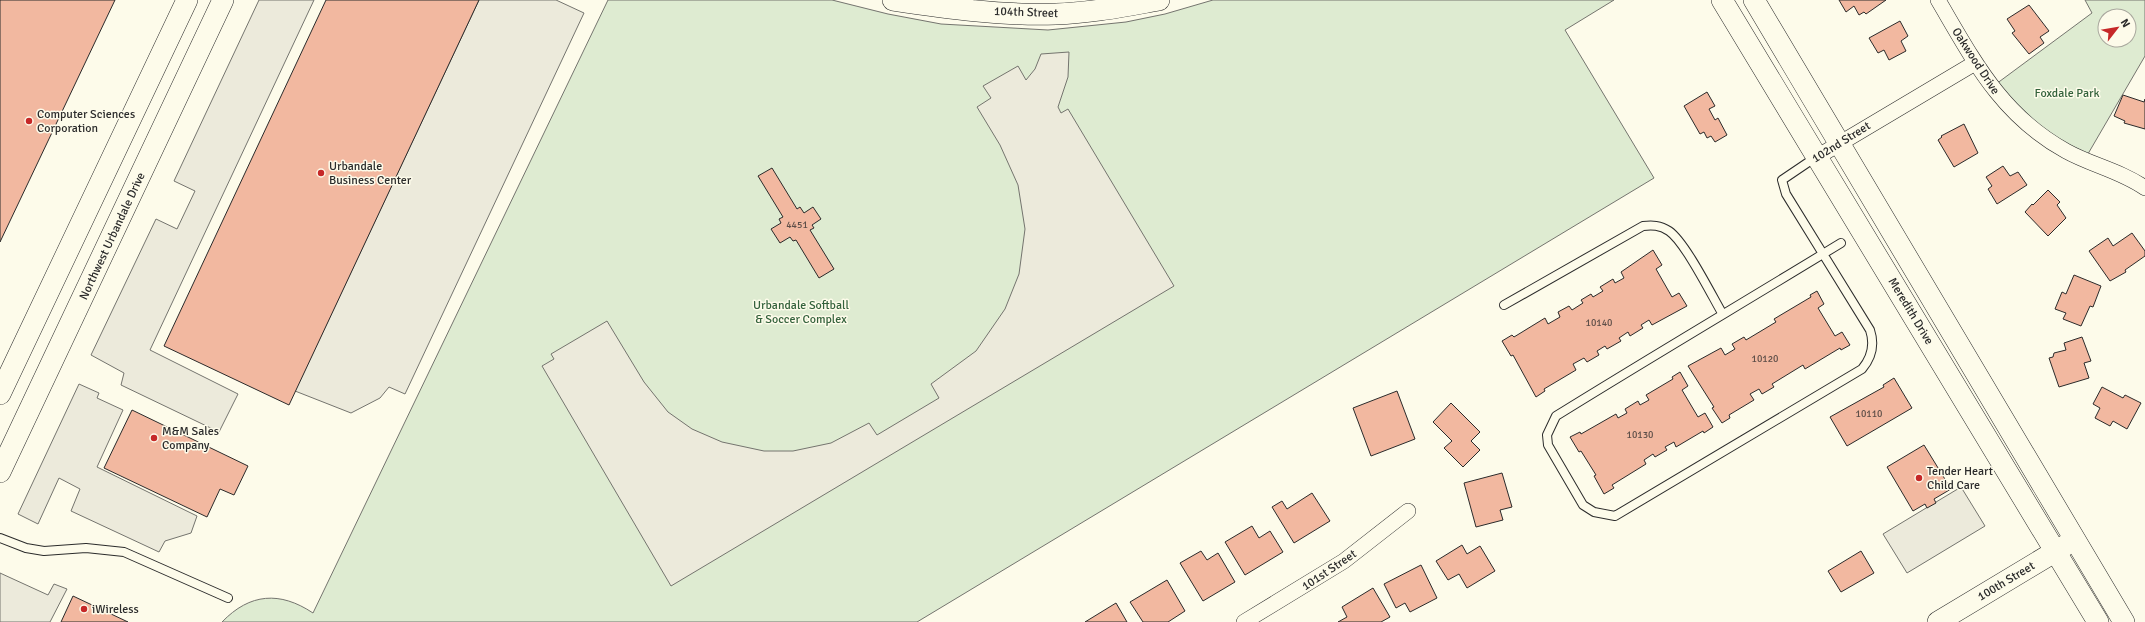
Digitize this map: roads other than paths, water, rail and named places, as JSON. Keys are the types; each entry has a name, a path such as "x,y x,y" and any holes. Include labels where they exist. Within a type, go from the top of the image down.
{"main road":[{"path":"0,394 187,0"},
{"name":"Northwest Urbandale Drive","path":"0,472 223,0"},
{"name":"104th Street","path":"893,0 952,8 1045,11 1159,0"},
{"name":"Meredith Drive","path":"1722,0 2098,622"},
{"name":"Meredith Drive","path":"1754,0 2124,622"},
{"name":"100th Street","path":"1938,622 2076,540"}],"street":[{"name":"Oakwood Drive","path":"1938,0 1975,63 2002,100 2026,124 2067,152 2123,175 2145,188"},
{"name":"102nd Street","path":"1817,157 1975,63"},
{"name":"101st Street","path":"1244,622 1344,561 1408,511"}],"lane":[{"name":"102nd Street","path":"1817,157 1782,180 1782,186 1824,254"},
{"path":"1504,305 1643,226 1654,225 1662,227 1677,238 1722,313"},
{"path":"1824,254 1873,337 1872,352 1862,369 1615,516 1594,512 1584,505 1548,445 1547,435 1556,416 1722,313 1841,244"},
{"path":"0,538 26,548 44,551 86,548 124,552 228,598"}],"place":[{"name":"Computer Sciences Corporation","path":"29,121"},
{"name":"Urbandale Business Center","path":"321,173"},
{"name":"M&M Sales Company","path":"154,438"},
{"name":"Tender Heart Child Care","path":"1919,478"},
{"name":"iWireless","path":"84,609"}],"park label":[{"name":"Foxdale Park","path":"2067,93"},
{"name":"Urbandale Softball & Soccer Complex","path":"801,312"}]}
